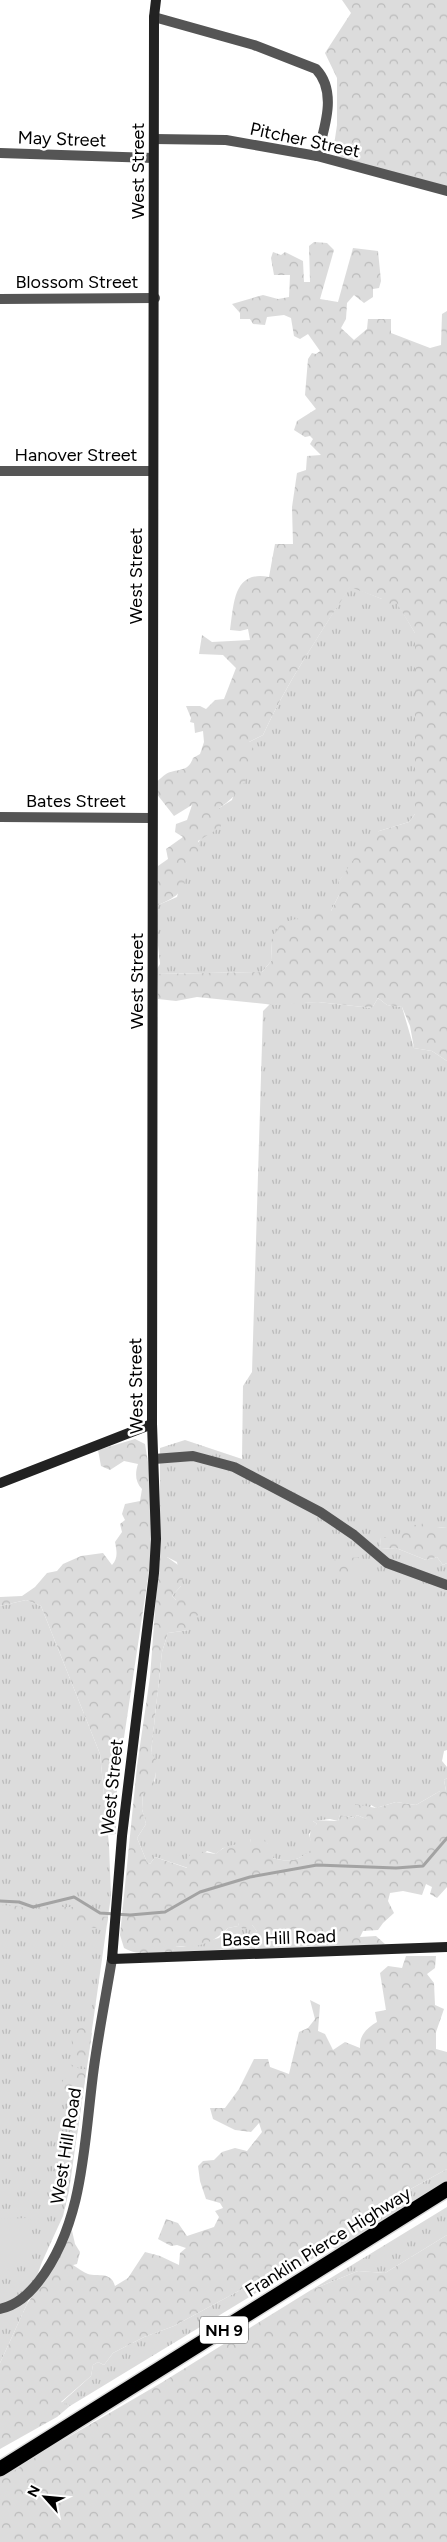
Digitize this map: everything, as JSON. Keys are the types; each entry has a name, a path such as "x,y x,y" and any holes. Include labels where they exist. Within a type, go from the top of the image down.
{"highway":[{"name":"Franklin Pierce Highway","path":"0,2469 447,2190"}],"street":[{"name":"West Street","path":"112,1959 118,1907 122,1836 154,1573 156,1539 152,1424 152,471 155,298 153,158 154,17 156,0"},
{"path":"154,17 254,45 316,69 323,76 327,89 328,105 317,156"},
{"name":"Pitcher Street","path":"154,139 226,140 317,156 447,191"},
{"name":"May Street","path":"0,153 153,158"},
{"name":"Blossom Street","path":"0,299 155,298"},
{"name":"Hanover Street","path":"0,471 152,471"},
{"name":"Bates Street","path":"0,817 152,818"},
{"path":"0,1483 152,1424"},
{"path":"154,1459 193,1456 234,1467 320,1512 354,1535 388,1563 447,1585"},
{"name":"Base Hill Road","path":"112,1959 447,1947"},
{"name":"West Hill Road","path":"0,2309 10,2307 22,2300 33,2288 58,2251 70,2221 79,2184 94,2065 112,1959"}],"green space":[{"path":"342,0 447,0 447,188 336,158 336,152 333,152 337,125 337,78 325,53 351,13"},
{"path":"314,242 327,243 334,250 320,299 338,302 353,248 378,251 381,281 379,288 373,289 373,297 364,303 354,295 347,303 346,319 341,328 354,340 367,329 368,319 391,319 391,333 430,348 441,345 442,314 447,311 447,1061 432,1051 414,1048 410,1026 402,1007 387,1005 378,998 372,1008 318,1002 275,1005 197,997 176,1001 158,999 157,974 262,972 272,960 271,941 281,923 331,911 339,895 339,881 368,838 379,831 409,822 415,814 415,633 396,602 385,605 382,599 350,587 293,678 263,735 249,742 255,751 251,768 244,784 227,803 219,808 221,827 198,841 202,854 186,863 186,879 181,890 172,898 158,905 158,866 168,859 166,849 183,837 175,832 176,824 187,820 192,805 174,816 156,793 156,782 170,772 185,768 191,763 193,758 200,754 204,742 203,731 195,733 194,723 190,722 191,718 186,706 200,706 206,709 215,700 224,699 236,668 223,655 199,654 202,635 212,642 250,640 248,629 240,631 230,630 238,591 248,579 257,576 269,577 275,544 293,544 292,507 297,473 306,470 307,456 321,455 310,444 313,439 310,436 305,437 294,430 297,421 316,409 305,395 308,359 312,353 316,354 320,351 308,334 300,339 294,336 291,318 284,315 267,317 265,325 253,324 250,319 240,319 240,313 232,304 263,295 278,299 289,297 290,275 274,275 271,258 273,252 281,255 285,252 303,261 304,282 310,282 309,246"},
{"path":"350,586 382,599 396,601 415,633 415,814 409,822 379,831 339,881 339,895 331,911 271,941 272,960 262,972 157,974 155,972 160,964 156,926 158,905 177,897 186,863 219,808 232,800 249,742 263,735 293,678"},
{"path":"378,998 387,1005 402,1007 414,1048 432,1051 447,1061 447,1527 437,1528 437,1518 401,1538 380,1537 381,1549 396,1548 426,1560 437,1557 443,1565 447,1563 447,1750 444,1751 442,1761 447,1767 447,1778 444,1780 446,1791 440,1791 416,1805 396,1802 376,1808 371,1805 366,1819 357,1815 355,1818 340,1815 338,1821 330,1819 313,1821 317,1824 309,1834 313,1849 304,1856 294,1860 273,1858 268,1844 250,1839 252,1846 223,1848 216,1854 207,1851 188,1868 155,1857 150,1864 147,1862 137,1838 146,1824 142,1809 143,1793 155,1781 156,1767 151,1753 162,1652 168,1633 189,1630 176,1600 172,1596 181,1586 177,1562 167,1557 160,1545 160,1448 185,1440 242,1459 243,1386 252,1372 263,1011 270,1004 318,1002 372,1008"},
{"path":"135,1439 145,1444 149,1468 153,1544 116,1798 116,1834 108,1835 100,1754 41,1606 26,1600 0,1606 0,1597 22,1596 35,1587 47,1573 57,1571 63,1564 81,1556 103,1553 112,1565 116,1555 115,1542 122,1532 120,1524 125,1520 122,1514 125,1504 140,1501 142,1489 136,1477 138,1464 124,1461 110,1470 101,1466 98,1450"},
{"path":"437,1517 437,1528 447,1527 447,1563 443,1565 437,1557 426,1560 396,1548 381,1549 380,1537 401,1537 399,1522 421,1526 424,1518"},
{"path":"160,1545 169,1547 167,1557 185,1570 181,1586 172,1596 176,1600 199,1597 202,1612 190,1621 189,1630 168,1633 162,1652 151,1753 158,1762 153,1787 143,1793 142,1809 146,1824 137,1838 147,1862 150,1864 155,1857 187,1868 187,1857 197,1851 216,1854 232,1845 251,1846 250,1838 264,1839 268,1844 272,1842 277,1847 273,1858 294,1860 312,1849 310,1832 317,1824 312,1820 338,1821 340,1815 355,1818 357,1815 366,1819 367,1813 355,1810 355,1804 376,1808 396,1802 416,1805 440,1791 446,1791 444,1780 447,1778 447,1887 437,1898 430,1894 432,1887 426,1884 422,1895 403,1891 390,1893 388,1901 394,1913 378,1930 363,1931 360,1937 376,1936 385,1944 253,1952 235,1949 231,1942 234,1936 246,1938 257,1931 252,1925 243,1930 239,1923 238,1926 228,1928 217,1938 205,1944 191,1947 176,1946 172,1952 136,1953 124,1948 120,1935 137,1766 150,1677"},
{"path":"359,1557 358,1573 336,1577 332,1560"},
{"path":"26,1600 41,1606 100,1754 109,1845 111,1896 69,2191 63,2216 42,2262 27,2304 0,2363 0,1606"},
{"path":"0,1905 19,1906 33,1911 45,1907 74,1907 93,1916 108,1917 107,1925 84,1928 57,1909 42,1913 0,1915"},
{"path":"239,1922 252,1925 257,1931 247,1938 231,1942 235,1949 172,1952 175,1946 183,1947 219,1938 228,1928 238,1926"},
{"path":"406,1956 436,1956 435,1968 427,1974 434,1983 435,2005 444,2009 436,2032 436,2049 447,2052 447,2169 407,2191 398,2202 381,2207 364,2224 349,2228 332,2247 316,2249 174,2326 144,2337 113,2353 104,2365 98,2362 93,2365 91,2376 61,2402 70,2406 57,2417 0,2449 0,2363 27,2304 58,2257 71,2226 75,2244 80,2252 77,2264 73,2265 88,2274 107,2276 113,2281 115,2286 128,2278 145,2252 160,2256 179,2265 180,2253 186,2248 177,2245 171,2246 158,2239 166,2219 178,2223 187,2236 214,2227 219,2217 215,2211 223,2208 220,2203 206,2199 200,2181 198,2166 203,2161 214,2160 222,2152 235,2148 247,2151 262,2132 259,2123 251,2132 235,2130 213,2119 210,2108 225,2108 239,2089 254,2059 268,2059 270,2067 289,2074 299,2032 308,2028 315,2019 310,2000 320,2005 318,2031 325,2034 333,2050 345,2042 360,2048 364,2032 377,2022 375,2012 386,2010 380,1973 388,1966 402,1968"},
{"path":"83,2028 92,2033 77,2135 68,2129 70,2109 64,2088 60,2089 70,2064 80,2069 86,2069 72,2048 72,2039 76,2040 73,2029"},
{"path":"447,2169 447,2180 336,2249 332,2247 349,2228 364,2224 381,2207 398,2202 407,2191"},
{"path":"447,2207 447,2235 385,2273 358,2271 311,2290"},
{"path":"27,2218 32,2221 32,2266 0,2266 0,2219"},
{"path":"447,2235 447,2542 0,2542 0,2477 161,2383 311,2290 358,2271 385,2273"},
{"path":"332,2247 70,2406 61,2403 91,2376 93,2365 98,2362 104,2365 113,2353 144,2337 174,2326 316,2249"}],"waterway":[{"path":"0,1901 19,1902 33,1907 74,1897 100,1913 130,1915 165,1912 200,1892 250,1877 317,1865 396,1868 423,1866 447,1838"}]}
